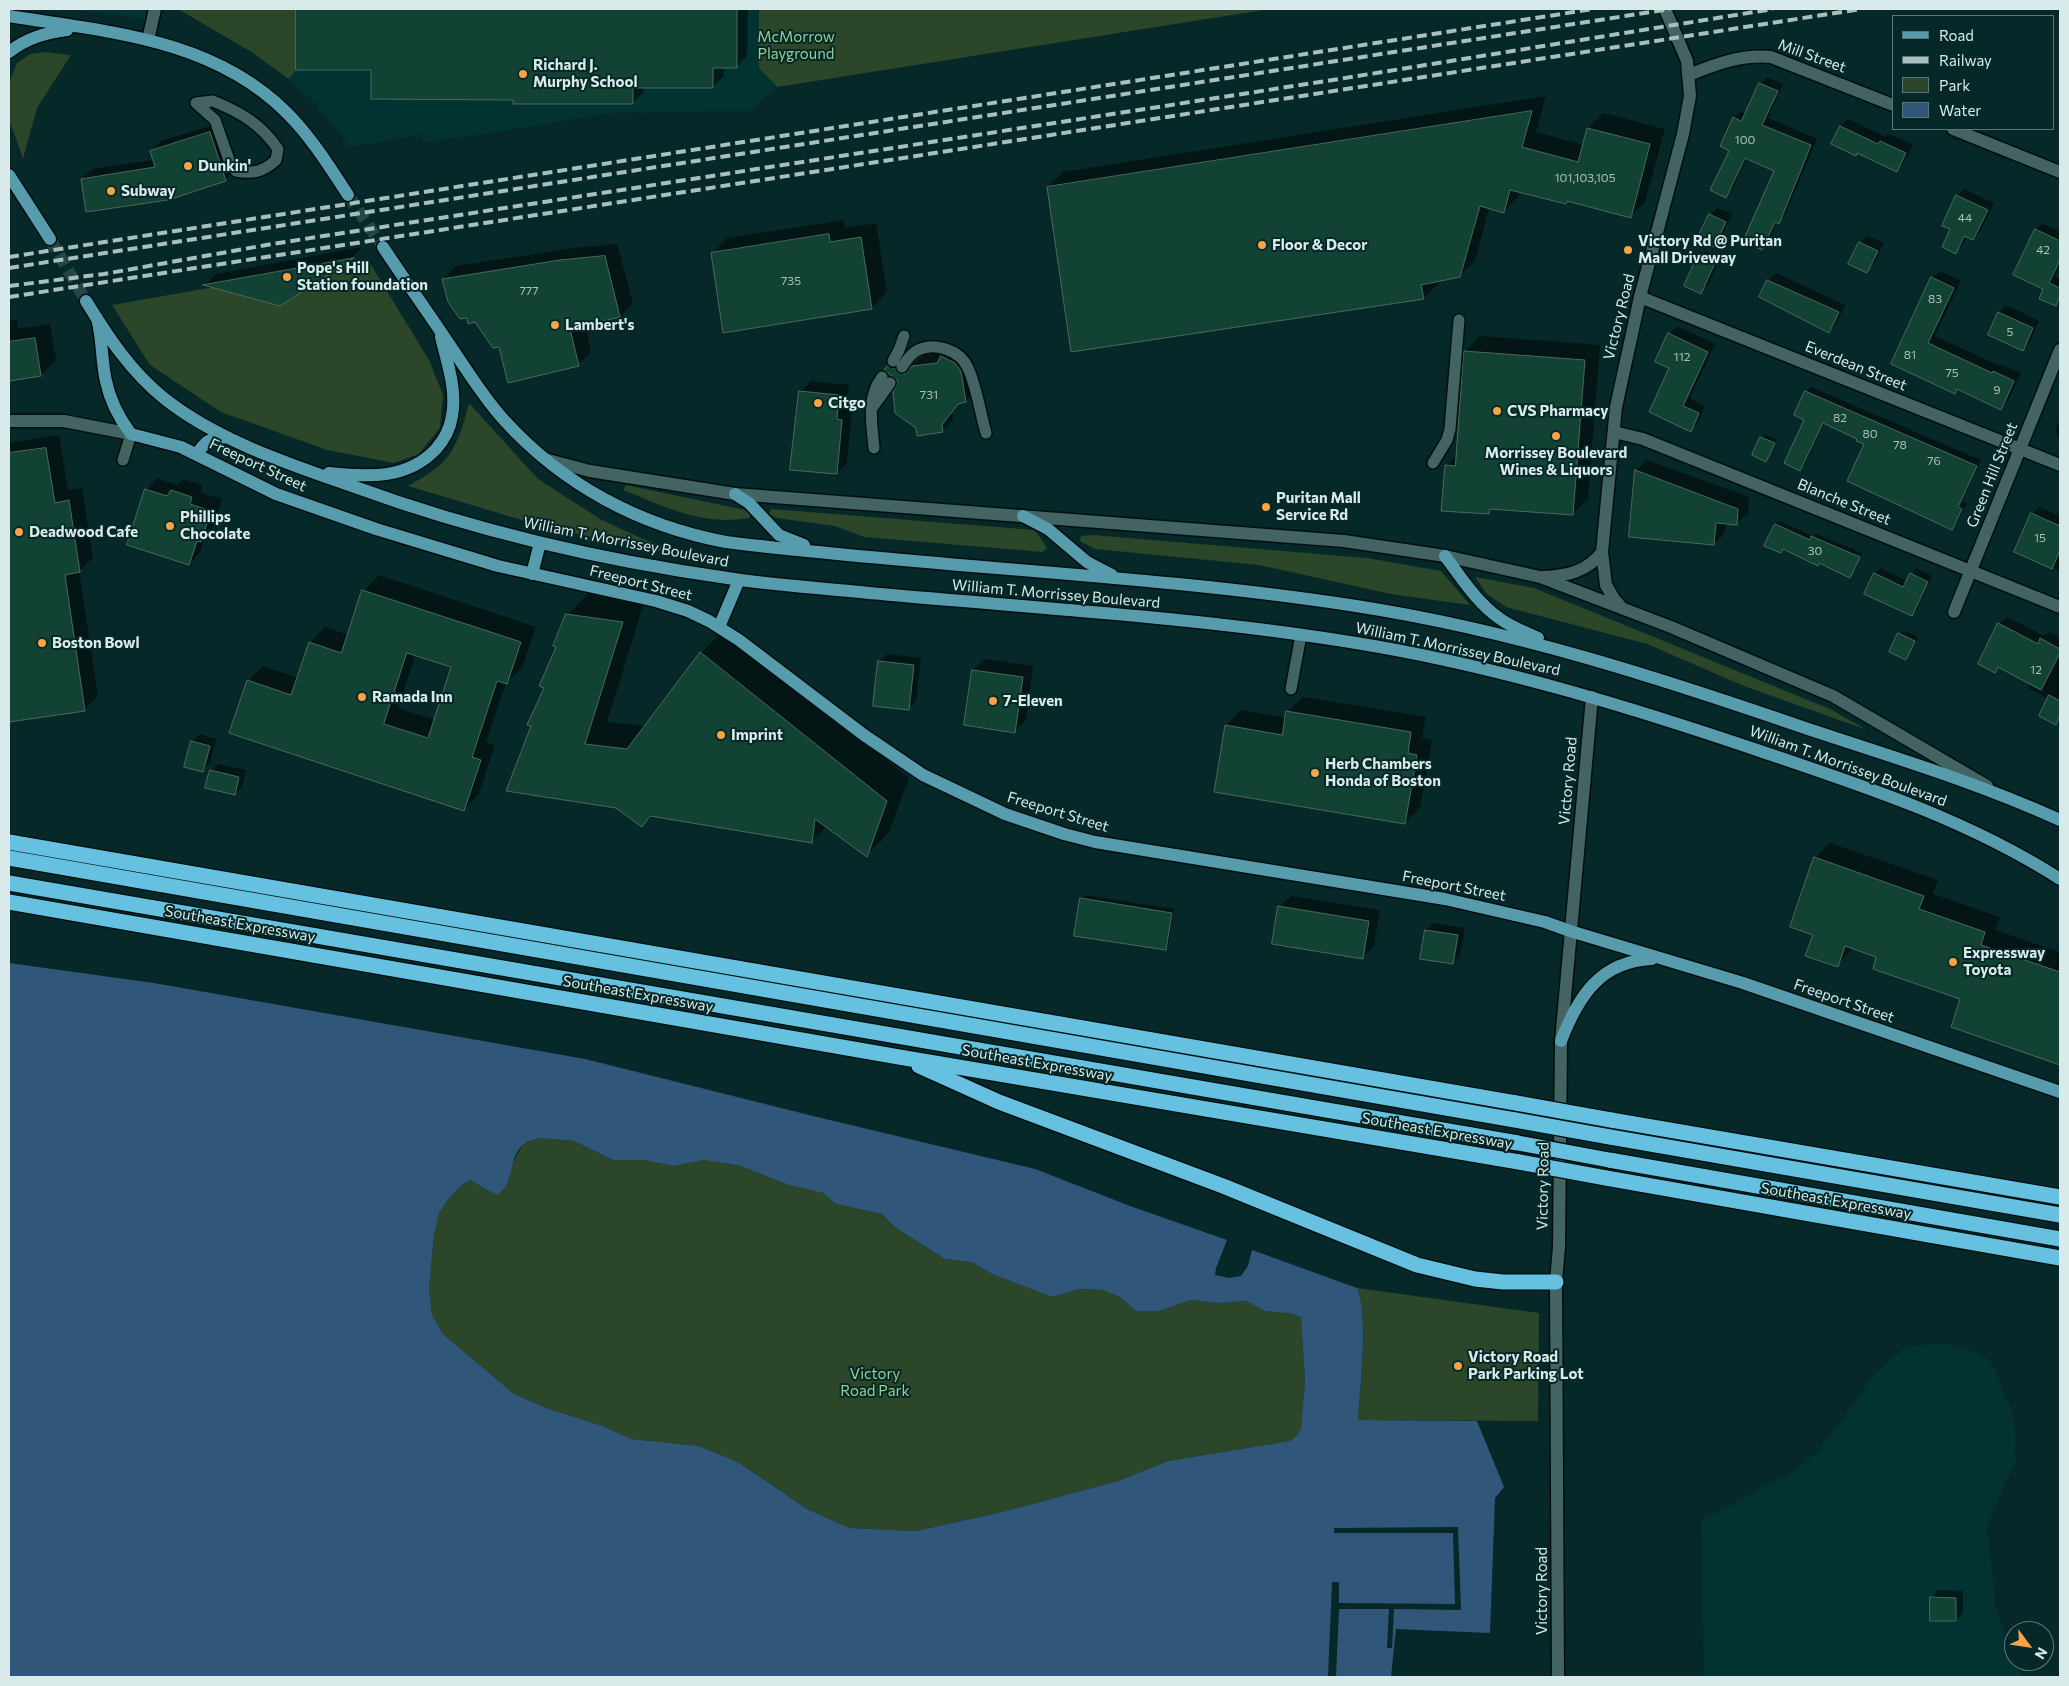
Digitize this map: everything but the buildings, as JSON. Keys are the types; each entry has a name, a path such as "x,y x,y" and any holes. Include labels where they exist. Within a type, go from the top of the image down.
{"highway":[{"path":"9,842 2060,1198"},
{"path":"9,858 2060,1215"},
{"path":"9,883 1518,1143 2060,1239"},
{"name":"Southeast Expressway","path":"9,902 899,1057 1519,1162 2060,1258"},
{"path":"899,1057 999,1102 1208,1180 1417,1265 1475,1279 1503,1282 1556,1282"}],"main road":[{"path":"9,16 148,40 178,47 209,60 242,78 269,96 288,114 306,134 348,195"},
{"path":"9,52 23,42 42,34 82,28"},
{"path":"9,175 50,240"},
{"name":"William T. Morrissey Boulevard","path":"383,247 488,401 503,419 559,471 598,496 632,514 672,529 726,542 1248,592 1359,607 1471,628 1580,655 1695,690 1939,773 2008,798 2060,820"},
{"name":"William T. Morrissey Boulevard","path":"86,301 128,364 151,387 192,418 238,441 309,470 417,509 540,543 637,564 739,580 1196,623 1301,635 1378,647 1458,663 1592,696 1810,768 1918,807 1976,832 2060,879"},
{"path":"97,318 103,345 105,380 110,398 131,434"},
{"path":"309,470 374,476 399,472 415,466 441,444 448,432 453,400 452,386 438,328"},
{"name":"Freeport Street","path":"131,434 172,444 256,485 315,508 429,546 532,574 664,603 688,611 719,626 864,735 923,775 1005,814 1095,842 1445,899 1545,922 1744,982 2060,1092"},
{"path":"197,455 202,447 213,438 223,437 238,441"},
{"path":"735,494 749,503 779,535 796,543 838,553"},
{"path":"1023,516 1048,529 1087,562 1114,575 1136,581"},
{"path":"532,574 540,543"},
{"path":"1445,556 1476,596 1499,618 1534,636 1580,655"},
{"path":"719,626 739,580"},
{"path":"1561,1041 1575,1008 1584,994 1601,977 1621,964 1641,959 1660,958"}],"street":[{"path":"148,40 155,9"},
{"name":"Victory Road","path":"1626,611 1608,590 1602,552 1614,432 1622,376 1640,297 1686,124 1690,96 1689,75 1682,46 1665,9"},
{"name":"Mill Street","path":"1689,75 1732,60 1756,56 1771,57 1892,104"},
{"path":"1955,130 2060,172"},
{"name":"Everdean Street","path":"1640,297 2060,465"},
{"name":"Green Hill Street","path":"1954,612 2060,350"},
{"name":"Freeport Street","path":"9,421 64,421 131,434"},
{"name":"Blanche Street","path":"1614,432 1643,439 2060,608"},
{"path":"540,455 557,463 582,470 735,494 1373,544 1445,556 1540,577 1670,627 1833,696 2008,798"},
{"path":"1540,577 1563,575 1578,571 1594,562 1602,552"},
{"name":"Victory Road","path":"1558,1677 1556,1282 1559,1248 1561,1041 1592,696"}],"lane":[{"path":"213,101 254,121 278,148 276,160 267,168 251,174 236,171 230,163 215,120 196,103 213,101"},
{"path":"1433,463 1447,440 1450,428 1460,320"},
{"path":"904,336 898,364 914,353 926,348 940,347 954,354 968,368 986,433"},
{"path":"874,448 871,409 872,395 886,380"},
{"path":"123,460 131,434"},
{"path":"1291,689 1301,635"}],"shaded area":[{"path":"69,9 147,9 145,19"},
{"name":"Richard J. Murphy School","path":"178,9 759,9 759,68 777,87 750,111 615,113 425,143 420,135 350,147 316,104 289,79 253,53"},
{"path":"1942,1343 1980,1353 1992,1364 2010,1407 2015,1424 2016,1459 1987,1525 1996,1607 2004,1631 2004,1671 2019,1671 2022,1677 1704,1677 1701,1520 1794,1471 1819,1451 1877,1371 1906,1347"}],"green space":[{"path":"178,9 296,9 296,70 289,79 253,53"},
{"name":"McMorrow Playground","path":"759,9 1270,9 777,87 759,68"},
{"path":"46,52 71,55 37,108 23,159 9,119 9,83 17,63 30,54"},
{"path":"368,260 429,360 443,395 440,428 419,454 394,463 327,450 221,412 150,365 112,305"},
{"path":"469,403 538,479 600,519 643,539 688,555 641,548 542,526 408,486 427,475 445,461 455,446"},
{"path":"626,485 750,511 751,514 749,518 732,520 700,517 669,508 623,490"},
{"path":"771,509 1035,530 1047,548 1042,552 864,537 835,526 777,518 769,514"},
{"path":"1092,535 1367,558 1441,571 1470,605 1391,594 1259,565 1095,549 1080,541 1081,536"},
{"path":"1475,577 1534,588 1830,709 1867,730 1744,686 1647,644 1506,607 1487,594"},
{"name":"Victory Road Park","path":"539,1138 574,1141 613,1160 644,1160 673,1166 704,1160 741,1166 789,1185 823,1193 836,1204 882,1214 896,1228 945,1259 972,1262 992,1274 1052,1297 1079,1289 1103,1290 1120,1297 1136,1311 1159,1311 1191,1300 1219,1303 1246,1301 1265,1311 1301,1316 1305,1381 1301,1429 1290,1441 1168,1461 1118,1481 1002,1512 916,1531 849,1528 807,1509 738,1462 699,1446 631,1439 603,1426 549,1409 514,1394 443,1334 432,1315 429,1288 434,1236 439,1213 450,1197 470,1180 496,1195 509,1180 511,1166 523,1144"},
{"path":"1357,1288 1539,1313 1538,1421 1358,1420 1363,1333 1361,1300"}],"water":[{"path":"9,963 154,983 585,1059 1035,1169 1130,1206 1227,1240 1215,1275 1229,1278 1241,1276 1248,1266 1252,1250 1357,1288 1361,1300 1363,1333 1358,1420 1477,1421 1504,1487 1495,1498 1490,1633 1396,1629 1391,1677 9,1677","holes":["539,1138 574,1141 613,1160 644,1160 673,1166 704,1160 741,1166 789,1185 823,1193 836,1204 882,1214 896,1228 945,1259 972,1262 992,1274 1052,1297 1079,1289 1103,1290 1120,1297 1136,1311 1159,1311 1191,1300 1219,1303 1246,1301 1265,1311 1294,1314 1301,1317 1305,1381 1301,1429 1290,1441 1168,1461 1118,1481 1002,1512 916,1531 849,1528 807,1509 738,1462 699,1446 631,1439 603,1426 549,1409 514,1394 443,1334 432,1315 429,1288 434,1236 439,1213 450,1197 470,1180 496,1195 506,1185 515,1156 526,1143"]}],"pier":[{"path":"1458,1527 1461,1610 1394,1609 1392,1648 1387,1648 1389,1609 1339,1609 1336,1677 1328,1677 1332,1582 1339,1582 1339,1603 1455,1604 1453,1533 1334,1533 1334,1528"}],"tunnel":[{"path":"348,195 383,247"},
{"path":"50,239 86,301"}],"railway":[{"path":"9,257 1593,9"},
{"path":"9,268 1670,9"},
{"path":"9,286 104,274 272,244 1339,79 1773,9"},
{"path":"9,297 1861,9"}],"place":[{"name":"Richard J. Murphy School","path":"523,74"},
{"name":"Dunkin'","path":"188,166"},
{"name":"Subway","path":"111,191"},
{"name":"Floor & Decor","path":"1262,245"},
{"name":"Victory Rd @ Puritan Mall Driveway","path":"1628,250"},
{"name":"Pope's Hill Station foundation","path":"287,277"},
{"name":"Lambert's","path":"555,325"},
{"name":"Citgo","path":"818,403"},
{"name":"CVS Pharmacy","path":"1497,411"},
{"name":"Morrissey Boulevard Wines & Liquors","path":"1556,436"},
{"name":"Puritan Mall Service Rd","path":"1266,507"},
{"name":"Phillips Chocolate","path":"170,526"},
{"name":"Deadwood Cafe","path":"19,532"},
{"name":"Boston Bowl","path":"42,643"},
{"name":"Ramada Inn","path":"362,697"},
{"name":"7-Eleven","path":"993,701"},
{"name":"Imprint","path":"721,735"},
{"name":"Herb Chambers Honda of Boston","path":"1315,773"},
{"name":"Expressway Toyota","path":"1953,962"},
{"name":"Victory Road Park Parking Lot","path":"1458,1366"}]}
